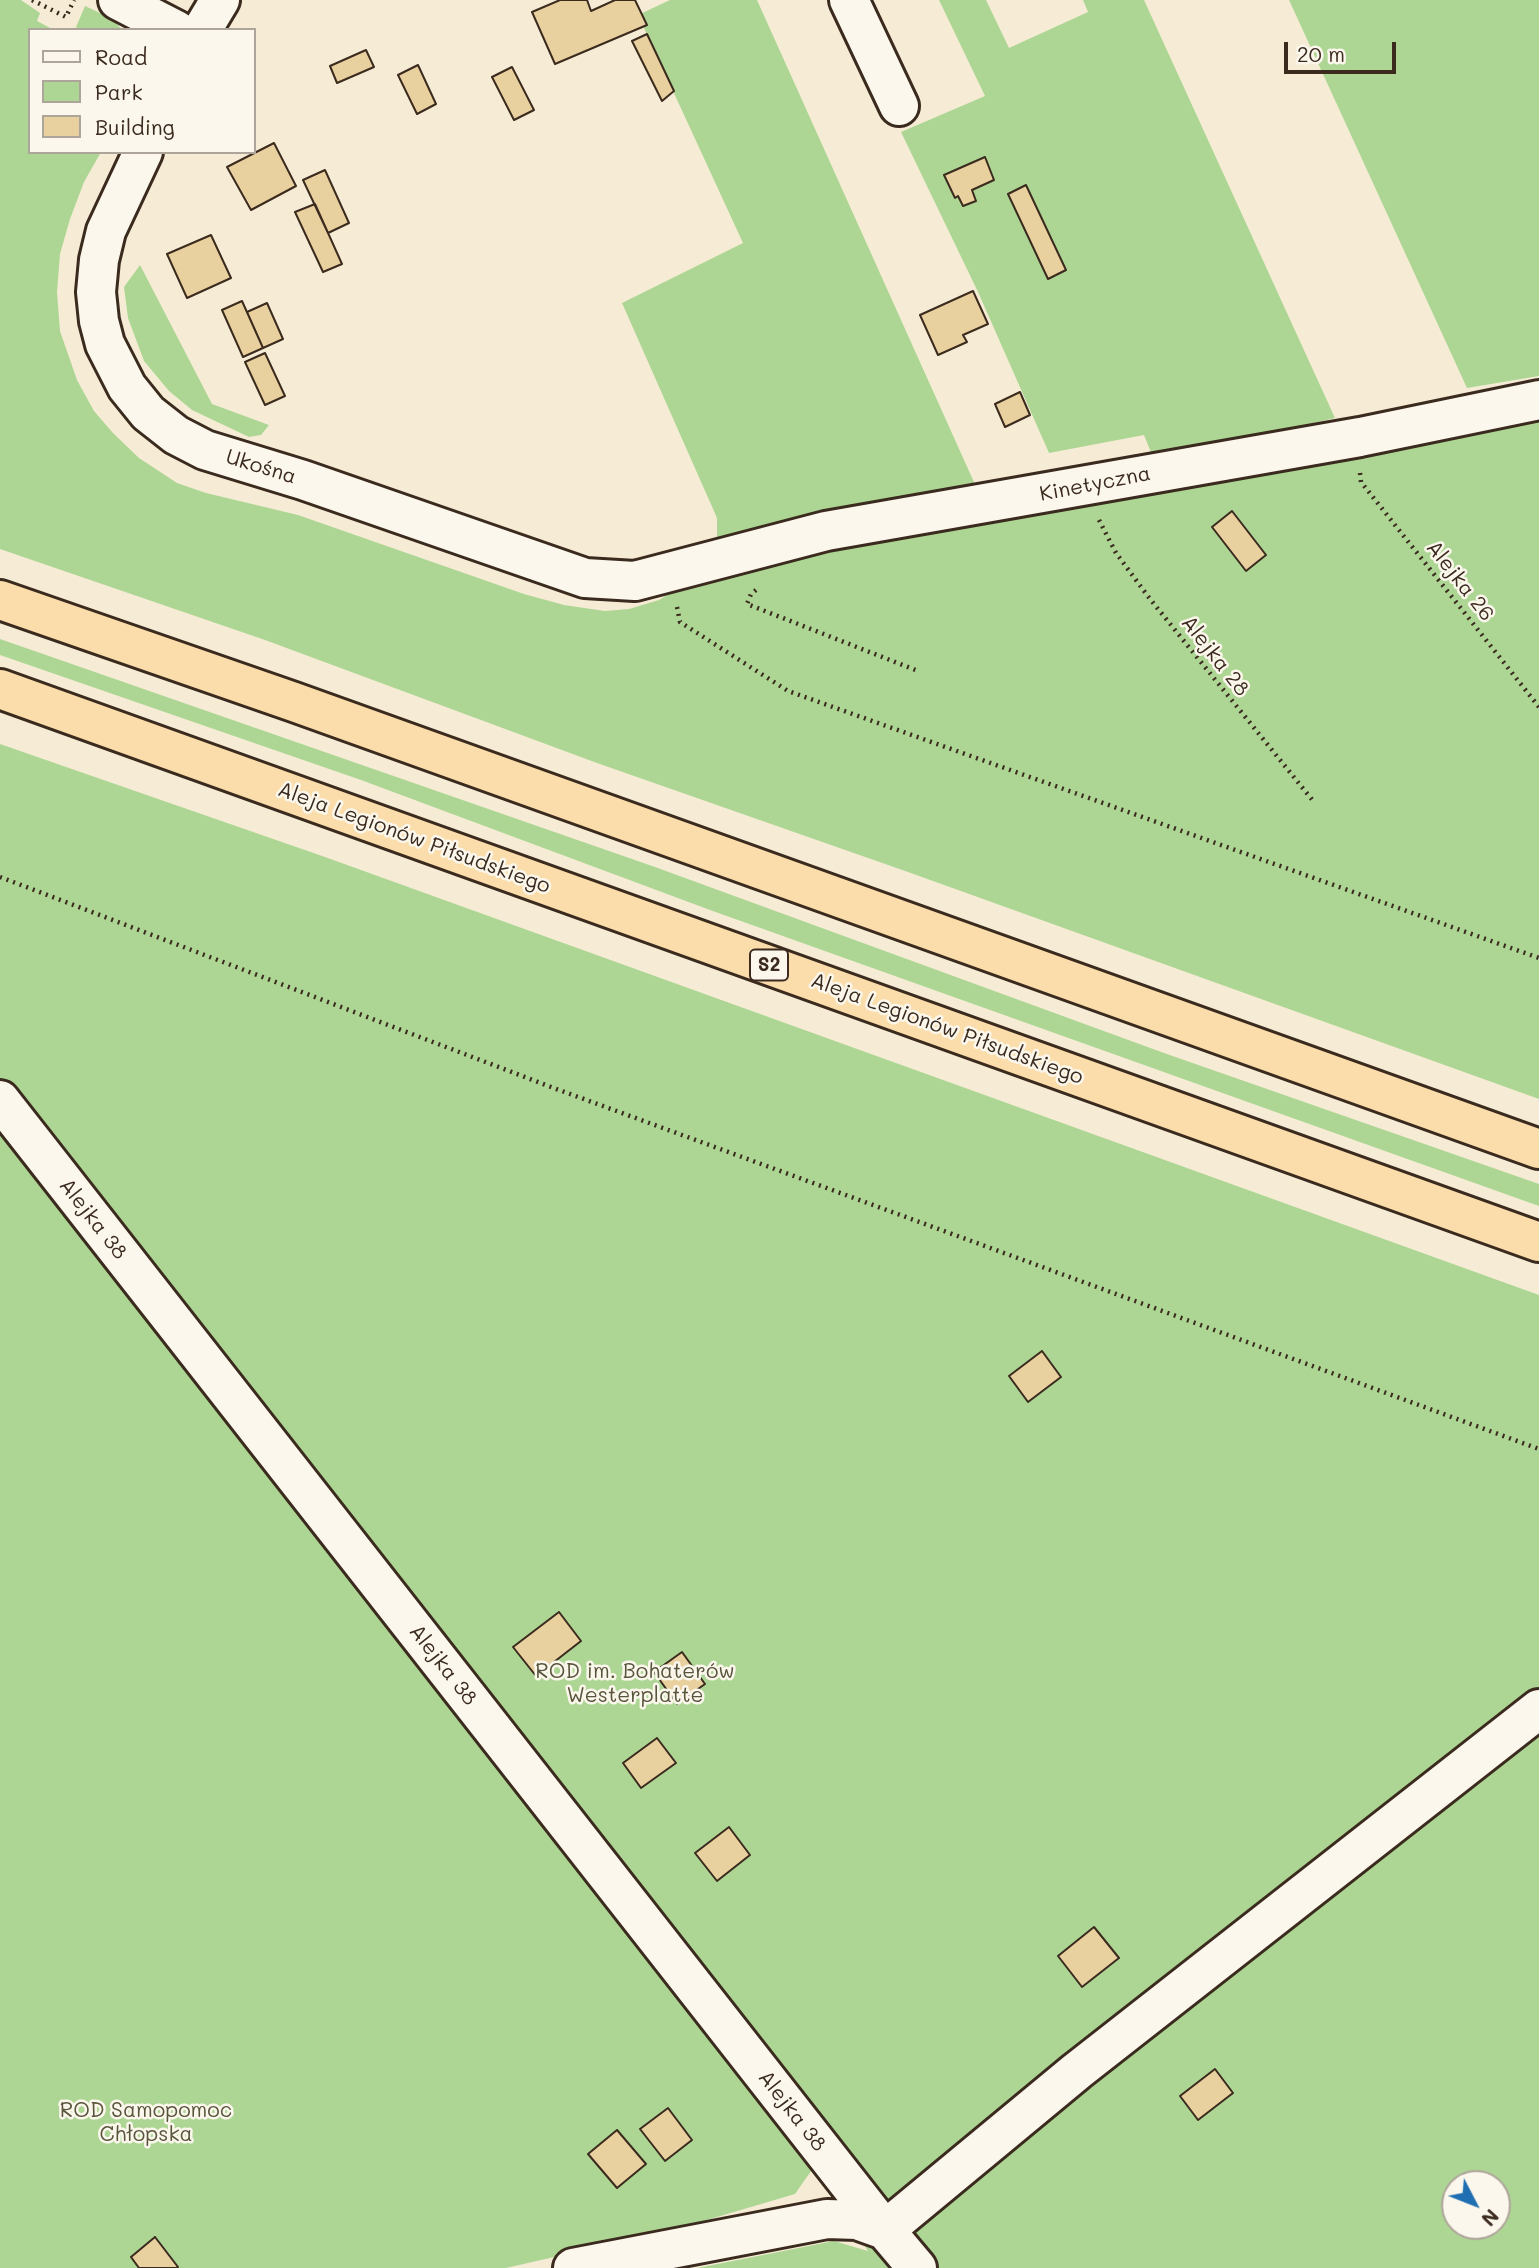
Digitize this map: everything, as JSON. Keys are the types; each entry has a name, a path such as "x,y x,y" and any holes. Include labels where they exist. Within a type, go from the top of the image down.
{"highway":[{"path":"0,600 294,702 1539,1149"},
{"name":"Aleja Legionów Piłsudskiego","path":"0,689 1539,1242"}],"street":[{"path":"118,0 172,28"},
{"path":"203,28 220,0"},
{"path":"849,0 899,106"},
{"name":"Ukośna","path":"142,154 106,231 99,260 96,292 105,344 127,387 148,413 176,435 205,450 303,480 585,579 635,581 663,575"},
{"name":"Kinetyczna","path":"663,575 826,531 1347,439 1539,400"},
{"name":"Alejka 38","path":"0,1100 917,2268"},
{"path":"573,2268 827,2219 858,2220 885,2230 1088,2063 1539,1709"}],"path":[{"path":"32,0 65,17 74,0"},
{"name":"Alejka 26","path":"1360,472 1361,482 1539,707"},
{"name":"Alejka 28","path":"1111,521 1100,523 1116,553 1314,802"},
{"path":"663,575 680,622 788,691 1539,958"},
{"path":"763,584 751,594 747,604 918,671"},
{"path":"0,877 551,1087 1539,1449"}],"green space":[{"path":"0,0 21,0 40,13 37,21 50,28 28,28 28,154 100,154 84,182 70,219 60,254 57,292 60,331 77,380 94,411 113,433 139,458 177,483 206,493 298,515 524,594 564,605 605,611 629,609 659,600 683,585 748,566 919,529 1539,412 1539,1099 597,763 265,640 0,549"},
{"path":"670,0 757,0 978,491 717,541 717,518 622,303 743,243 638,15"},
{"path":"939,0 986,0 1009,48 1088,12 1083,0 1144,0 1335,418 1154,460 1144,435 1049,453 978,292 901,132 985,96"},
{"path":"1289,0 1539,0 1539,376 1467,388"},
{"path":"85,6 113,19 120,28 77,28"},
{"path":"140,265 212,404 269,425 261,435 249,437 192,410 169,391 144,361 128,318 124,287"},
{"path":"0,639 655,867 1164,1053 1539,1184 1539,1206 710,910 361,780 0,655"},
{"name":"ROD im. Bohaterów Westerplatte","path":"0,744 325,857 1539,1295 1539,2268 697,2268 834,2241 868,2251 816,2164 795,2194 673,2230 506,2268 0,2268"}],"building":[{"path":"560,0 587,0 591,11 615,0 635,0 647,25 555,64 532,12"},
{"path":"647,34 674,91 662,101 632,41"},
{"path":"366,50 374,67 337,83 330,66"},
{"path":"418,65 436,104 417,114 398,75"},
{"path":"512,67 534,110 514,120 492,77"},
{"path":"274,143 296,186 251,210 227,167"},
{"path":"985,157 994,180 972,190 976,201 963,206 958,196 955,198 944,175"},
{"path":"325,170 349,223 328,233 303,180"},
{"path":"1026,185 1066,270 1048,279 1008,194"},
{"path":"315,204 342,264 323,272 295,212"},
{"path":"211,235 231,278 187,298 167,254"},
{"path":"973,291 988,324 963,335 967,342 938,355 920,315"},
{"path":"242,301 263,348 243,357 222,310"},
{"path":"267,303 283,339 263,348 247,312"},
{"path":"265,353 285,396 265,405 245,362"},
{"path":"1020,392 1030,415 1005,427 995,404"},
{"path":"1232,511 1266,555 1246,571 1212,527"},
{"path":"1042,1351 1061,1377 1028,1402 1009,1376"},
{"path":"559,1612 581,1641 536,1676 513,1647"},
{"path":"682,1652 705,1684 677,1704 654,1672"},
{"path":"657,1738 676,1763 641,1788 623,1763"},
{"path":"729,1827 750,1855 717,1881 695,1853"},
{"path":"1094,1927 1119,1958 1082,1987 1058,1956"},
{"path":"1215,2069 1233,2093 1198,2120 1180,2096"},
{"path":"668,2108 692,2140 665,2161 640,2129"},
{"path":"617,2130 646,2164 617,2188 588,2154"},
{"path":"155,2237 178,2267 139,2268 131,2257"}],"park label":[{"name":"ROD Samopomoc Chłopska","path":"146,2123"}]}
